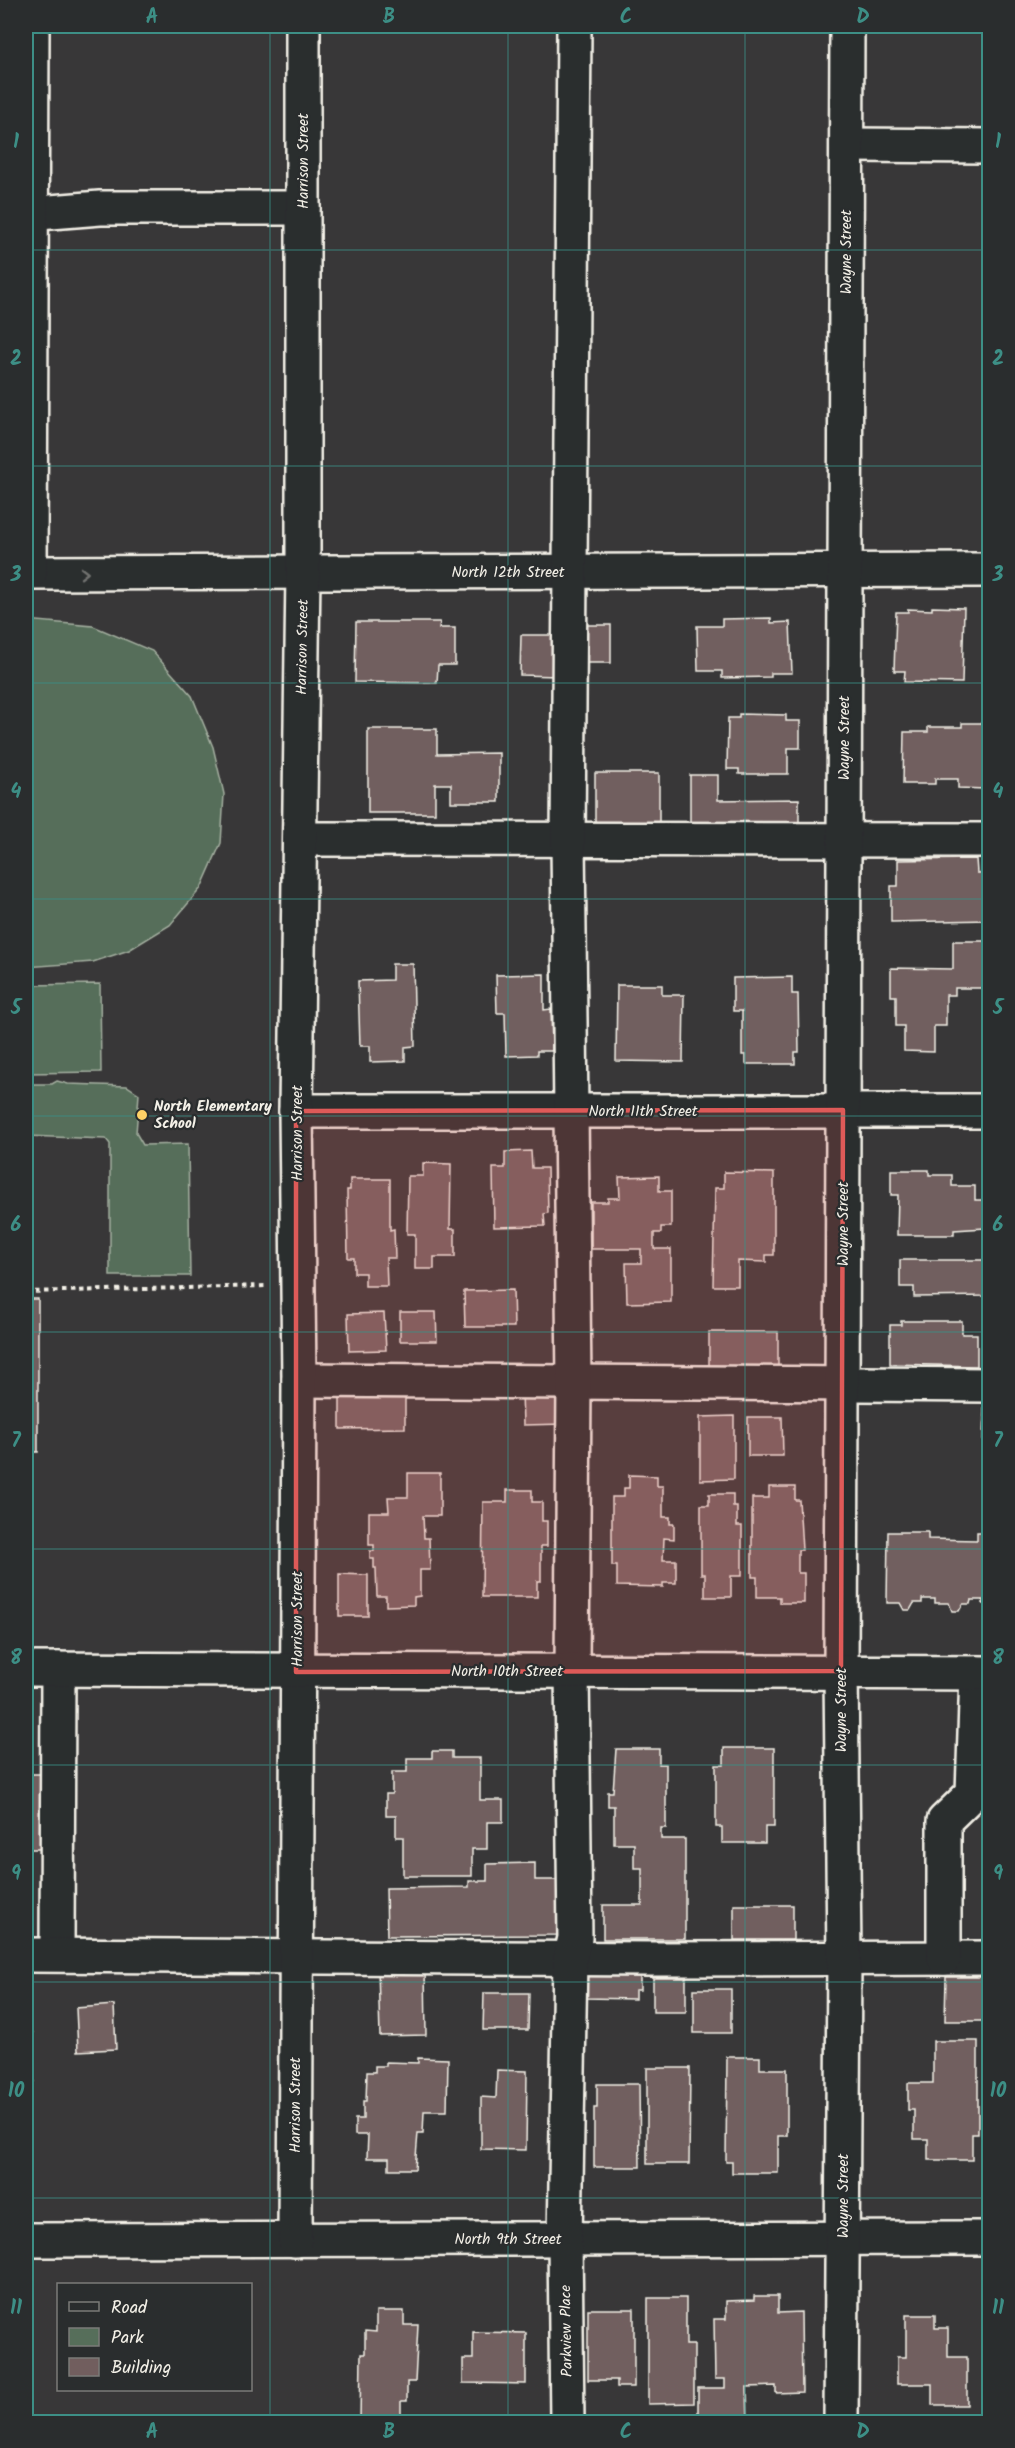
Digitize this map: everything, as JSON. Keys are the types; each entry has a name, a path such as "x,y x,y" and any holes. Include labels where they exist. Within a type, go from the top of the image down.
{"street":[{"path":"28,573 32,26"},
{"name":"Harrison Street","path":"295,2240 299,1380 297,1111 303,572 303,26"},
{"name":"Parkview Place","path":"567,2422 565,2239 570,1959 575,1938 572,1670 574,1383 568,841 574,26"},
{"name":"Wayne Street","path":"841,2422 844,1958 841,1671 844,1383 847,26"},
{"path":"847,145 990,146"},
{"path":"29,214 100,208 303,208"},
{"name":"North 12th Street","path":"28,573 990,570"},
{"path":"300,839 844,842 990,840"},
{"name":"North 11th Street","path":"297,1111 990,1111"},
{"path":"299,1380 990,1385"},
{"name":"North 10th Street","path":"26,1669 297,1672 572,1670 983,1673"},
{"path":"58,1669 41,1954 570,1959 990,1958"},
{"path":"944,1958 944,1821 973,1793 983,1673"},
{"name":"North 9th Street","path":"26,2240 990,2238"}],"path":[{"path":"26,1292 298,1285"}],"highlighted area":[{"path":"843,1110 841,1671 296,1672 296,1111"}],"green space":[{"path":"26,620 93,626 152,651 192,696 213,747 224,794 221,843 201,888 170,925 129,950 93,962 26,967"},
{"path":"100,984 101,1072 26,1073 26,985"},
{"path":"57,1081 68,1084 127,1086 139,1094 136,1133 143,1145 188,1144 190,1276 110,1276 110,1144 106,1139 26,1136 26,1084 52,1084"}],"building":[{"path":"932,607 964,608 962,683 904,682 905,671 894,671 896,612 908,612 908,609 932,610"},
{"path":"771,618 771,623 790,622 792,673 771,673 771,677 722,678 722,671 698,671 697,626 722,626 722,619"},
{"path":"356,622 440,622 439,628 455,628 455,665 438,665 437,683 355,682"},
{"path":"586,625 611,625 611,663 586,663"},
{"path":"521,635 558,635 558,676 520,675"},
{"path":"739,714 786,715 786,721 800,721 800,748 788,748 788,774 739,774 739,769 727,769 728,718 739,718"},
{"path":"962,723 986,723 986,789 958,788 958,779 935,779 935,784 903,784 904,732 928,732 928,727 962,727"},
{"path":"368,729 437,729 437,754 499,753 499,802 451,802 451,784 435,784 435,813 368,813"},
{"path":"595,773 659,773 659,831 595,831"},
{"path":"690,775 718,775 718,800 799,799 799,830 690,824"},
{"path":"976,859 977,873 988,873 989,920 891,922 891,886 898,886 898,860"},
{"path":"953,941 990,941 990,988 955,988 955,995 946,995 946,1026 934,1026 934,1052 904,1051 904,1026 896,1026 896,996 891,996 891,968 953,969"},
{"path":"392,964 413,964 415,1046 405,1047 405,1061 370,1062 370,1046 360,1046 358,981 392,980"},
{"path":"544,974 544,1010 551,1009 552,1051 537,1051 537,1055 506,1056 505,1013 497,1013 496,975"},
{"path":"792,977 792,994 798,994 799,1052 795,1052 795,1064 746,1064 746,1055 742,1055 742,1011 733,1011 733,978"},
{"path":"617,985 662,985 662,995 684,995 683,1062 616,1061"},
{"path":"531,1151 532,1168 547,1168 548,1213 544,1214 545,1226 494,1227 493,1168 505,1168 505,1152"},
{"path":"423,1163 451,1164 450,1229 455,1229 455,1257 434,1257 434,1269 415,1269 415,1234 407,1234 408,1176 423,1176"},
{"path":"891,1170 929,1170 929,1175 952,1175 952,1186 975,1186 975,1200 985,1200 985,1228 954,1230 954,1235 897,1235 898,1195 891,1195"},
{"path":"724,1172 774,1173 774,1255 766,1255 766,1262 738,1261 738,1286 713,1286 715,1188 724,1188"},
{"path":"659,1176 659,1191 671,1191 671,1227 661,1227 661,1233 654,1233 654,1249 671,1249 671,1302 627,1303 626,1263 641,1263 641,1249 591,1249 591,1202 608,1202 608,1198 620,1198 619,1177"},
{"path":"350,1179 390,1179 390,1230 394,1229 395,1258 386,1258 387,1286 365,1286 365,1273 354,1273 354,1258 348,1258 347,1190 350,1190"},
{"path":"900,1260 987,1260 988,1296 914,1297 914,1287 900,1287"},
{"path":"513,1290 514,1327 465,1327 464,1291"},
{"path":"26,1299 38,1299 38,1452 26,1452"},
{"path":"400,1312 436,1312 437,1341 400,1341"},
{"path":"384,1313 386,1350 349,1351 348,1314"},
{"path":"901,1321 962,1321 962,1334 977,1334 977,1366 890,1364 890,1325 901,1325"},
{"path":"709,1332 778,1332 778,1370 709,1370"},
{"path":"564,1389 565,1424 523,1425 522,1390"},
{"path":"405,1394 405,1428 340,1429 340,1395"},
{"path":"984,1403 990,1403 990,1441 983,1441"},
{"path":"734,1416 734,1479 700,1480 700,1417"},
{"path":"748,1417 782,1417 783,1456 748,1456"},
{"path":"408,1473 440,1473 440,1516 423,1516 424,1538 429,1538 430,1570 420,1570 420,1596 414,1597 414,1605 386,1606 386,1596 377,1596 376,1568 374,1568 374,1559 370,1559 370,1551 374,1551 374,1545 369,1545 369,1512 389,1512 388,1497 408,1497"},
{"path":"629,1475 657,1476 657,1486 663,1486 663,1517 670,1517 670,1524 674,1524 674,1539 664,1538 663,1560 676,1560 676,1583 663,1583 663,1587 617,1586 617,1566 612,1566 612,1497 624,1497 624,1488 629,1488"},
{"path":"769,1487 795,1487 795,1500 799,1500 802,1550 798,1550 798,1573 804,1573 804,1603 780,1603 780,1597 757,1597 757,1577 752,1577 752,1498 769,1498"},
{"path":"507,1490 532,1490 532,1502 542,1502 542,1521 547,1521 547,1546 541,1546 541,1581 537,1581 537,1597 482,1597 483,1502 507,1502"},
{"path":"709,1494 733,1494 733,1506 737,1506 737,1526 742,1526 742,1576 731,1576 731,1597 705,1597 705,1574 701,1574 701,1505 709,1505"},
{"path":"888,1532 928,1532 928,1539 977,1540 977,1532 990,1532 990,1604 983,1604 983,1600 971,1600 970,1604 963,1604 959,1611 952,1611 949,1603 935,1603 935,1599 922,1599 922,1603 914,1603 910,1610 904,1610 900,1603 887,1603"},
{"path":"339,1574 368,1575 368,1616 339,1616"},
{"path":"724,1748 774,1748 774,1827 765,1827 765,1843 722,1843 722,1827 716,1827 716,1765 724,1765"},
{"path":"616,1749 659,1749 659,1764 666,1764 666,1828 661,1828 661,1839 685,1839 685,1939 603,1939 603,1905 642,1905 642,1868 634,1868 634,1844 614,1844 614,1806 608,1806 608,1792 613,1792"},
{"path":"432,1751 452,1751 452,1758 480,1758 480,1800 503,1800 503,1822 487,1822 487,1849 472,1849 472,1876 403,1876 403,1837 396,1837 396,1816 386,1816 386,1794 392,1794 392,1772 407,1772 407,1758 432,1758"},
{"path":"26,1774 41,1774 41,1849 26,1849"},
{"path":"535,1863 535,1880 558,1880 558,1935 387,1936 386,1888 469,1887 469,1881 487,1881 487,1864"},
{"path":"734,1905 793,1905 793,1940 734,1940"},
{"path":"586,1966 640,1966 640,1990 635,1990 635,1999 586,1998"},
{"path":"425,1968 426,2035 380,2036 378,1969"},
{"path":"946,1977 983,1977 983,2021 945,2021"},
{"path":"653,1978 686,1978 686,2012 653,2012"},
{"path":"694,1989 731,1989 731,2033 694,2033"},
{"path":"484,1993 529,1993 528,2030 483,2030"},
{"path":"114,2005 116,2049 78,2051 76,2008"},
{"path":"33,2033 34,2081 26,2081 26,2034"},
{"path":"933,2041 978,2041 978,2134 972,2134 972,2160 928,2160 928,2139 914,2139 914,2110 908,2110 908,2083 933,2083"},
{"path":"727,2057 760,2057 760,2069 787,2069 787,2136 778,2136 778,2173 732,2173 732,2162 726,2162"},
{"path":"418,2058 448,2059 447,2111 424,2111 423,2133 418,2133 415,2169 389,2169 389,2158 367,2158 368,2135 355,2135 355,2119 363,2119 367,2072 375,2072 375,2066 386,2066 386,2062 418,2063"},
{"path":"647,2068 690,2068 689,2164 647,2164"},
{"path":"497,2070 527,2071 526,2150 481,2149 481,2097 496,2098"},
{"path":"597,2084 639,2084 640,2167 594,2167 594,2108 597,2108"},
{"path":"754,2296 778,2296 778,2313 801,2312 802,2392 776,2393 776,2386 747,2387 748,2422 698,2422 698,2388 725,2388 725,2379 715,2379 714,2319 726,2319 726,2301 754,2300"},
{"path":"648,2298 686,2298 686,2345 694,2345 694,2403 648,2404"},
{"path":"588,2309 634,2309 634,2387 617,2387 617,2380 588,2380"},
{"path":"376,2311 404,2311 404,2325 418,2325 415,2382 407,2382 407,2401 401,2401 401,2422 360,2422 361,2354 365,2354 365,2331 376,2332"},
{"path":"906,2315 935,2315 935,2328 948,2328 948,2357 967,2357 967,2405 932,2405 932,2384 897,2384 897,2357 906,2357"},
{"path":"473,2332 526,2333 526,2384 463,2383 463,2359 473,2359"}],"place":[{"name":"North Elementary School","path":"142,1115"}]}
